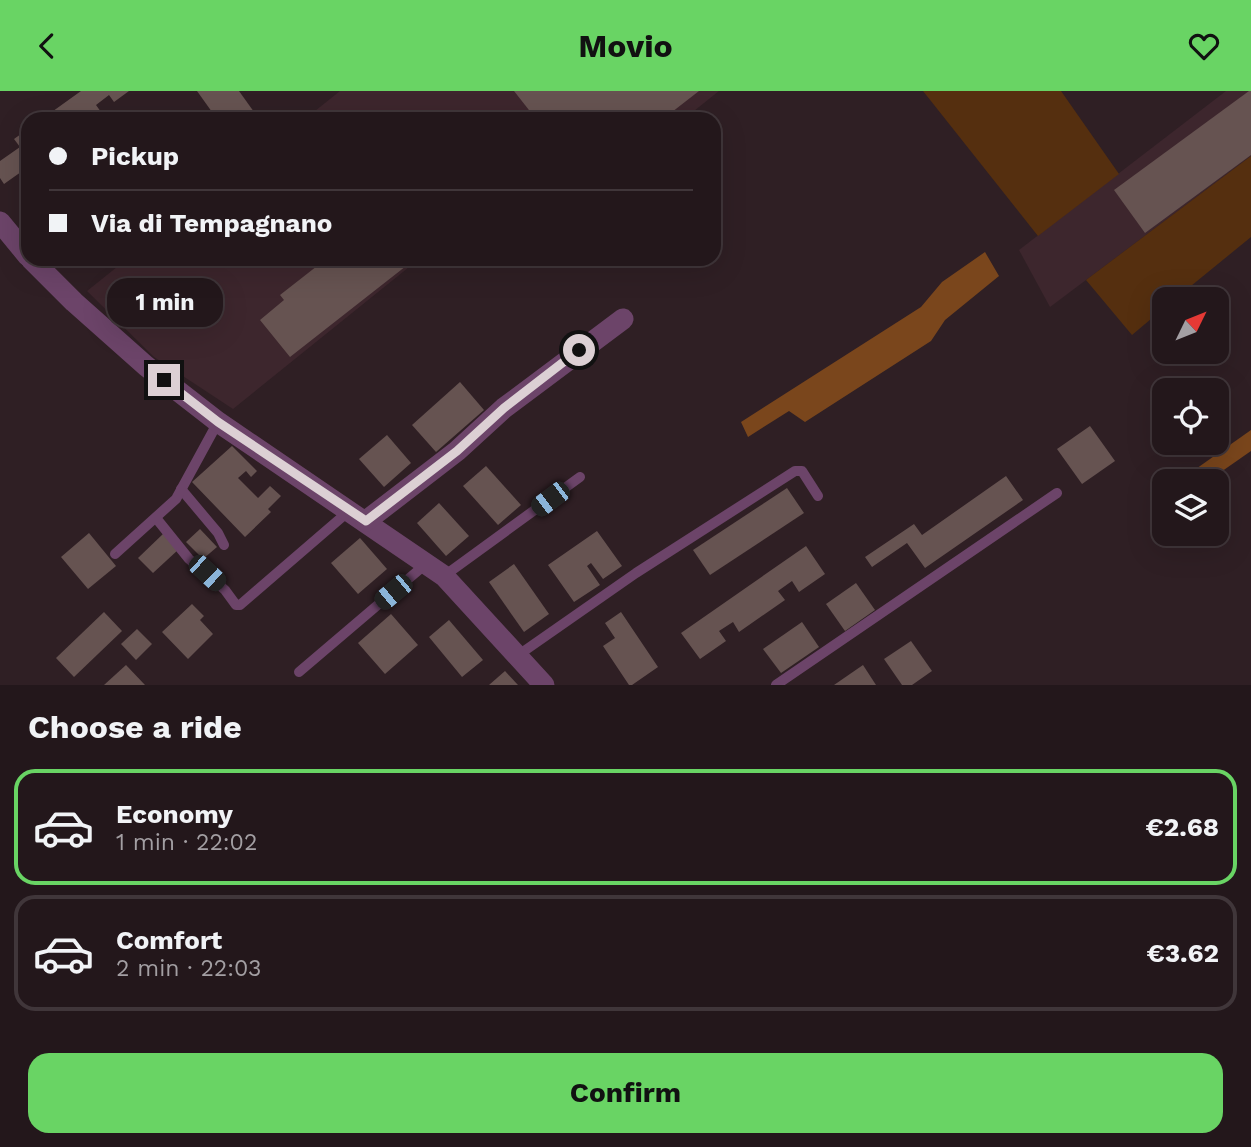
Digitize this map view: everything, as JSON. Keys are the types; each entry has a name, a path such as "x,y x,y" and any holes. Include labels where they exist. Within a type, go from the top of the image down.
{"street":[{"path":"0,222 21,245"},
{"path":"40,266 74,302 146,366 218,422 436,569 544,685"},
{"path":"358,516 457,451 504,408 623,319"}],"lane":[{"path":"116,554 176,499 218,422"},
{"path":"517,656 636,573 796,471 802,471 818,496"},
{"path":"299,672 436,569 580,477"},
{"path":"181,489 218,533 224,545"},
{"path":"776,685 1057,493"},
{"path":"156,518 189,559 225,590 236,605 240,605 358,516"}],"shaded area":[{"path":"340,91 719,91 693,112 314,112"},
{"path":"923,91 1061,91 1119,174 1038,236"},
{"path":"1226,91 1251,91 1251,156 1050,307 1019,250"},
{"path":"1251,156 1251,237 1190,287 1152,287 1152,318 1132,335 1086,280"},
{"path":"985,252 999,276 945,320 931,341 805,422 789,411 748,437 741,422 921,307 942,282"},
{"path":"118,266 410,266 233,409 154,357 87,291"},
{"path":"1251,430 1251,451 1225,469 1196,469 1216,455 1229,455 1229,446"}],"building":[{"path":"81,91 129,91 114,102 109,95 96,105 101,112 52,112"},
{"path":"197,91 239,91 254,112 212,112"},
{"path":"514,91 699,91 672,112 530,112"},
{"path":"1249,91 1251,155 1145,233 1114,190"},
{"path":"21,134 21,172 4,184 0,178 0,161 20,147 14,139"},
{"path":"317,266 406,266 290,357 260,320 284,300 280,295"},
{"path":"460,382 484,410 436,452 412,425"},
{"path":"1090,426 1115,461 1082,484 1057,449"},
{"path":"387,435 411,463 384,487 359,459"},
{"path":"232,446 257,471 251,477 246,471 238,478 258,498 270,486 281,496 268,509 271,512 245,537 192,482"},
{"path":"486,466 521,505 498,525 463,486"},
{"path":"1006,476 1023,500 925,568 907,543 872,567 865,557 914,524 922,535"},
{"path":"787,488 804,513 710,575 693,550"},
{"path":"439,503 469,536 446,556 417,523"},
{"path":"200,529 217,547 203,559 186,542"},
{"path":"597,531 622,566 603,579 591,563 587,566 600,585 574,602 548,565"},
{"path":"89,533 116,566 88,589 61,557"},
{"path":"164,533 179,549 153,573 138,558"},
{"path":"360,538 387,569 358,594 331,563"},
{"path":"806,546 825,574 799,592 792,581 778,591 785,600 739,632 733,622 719,631 726,641 700,659 681,633"},
{"path":"514,564 549,614 524,632 489,582"},
{"path":"856,583 875,610 845,631 826,604"},
{"path":"192,604 204,616 200,620 213,634 188,659 162,632"},
{"path":"104,612 122,631 74,677 56,658"},
{"path":"621,612 658,667 632,685 629,685 603,646 615,638 605,623"},
{"path":"391,614 418,645 385,674 358,643"},
{"path":"449,620 483,660 462,677 429,637"},
{"path":"802,622 819,647 781,673 763,649"},
{"path":"137,629 152,644 136,660 121,644"},
{"path":"911,641 932,671 912,685 902,685 884,659"},
{"path":"126,665 145,685 104,685"},
{"path":"863,665 876,685 834,685"},
{"path":"505,671 518,685 489,685"}],"route":[{"path":"164,380 218,422 366,521 457,451 504,408 579,350"}]}
